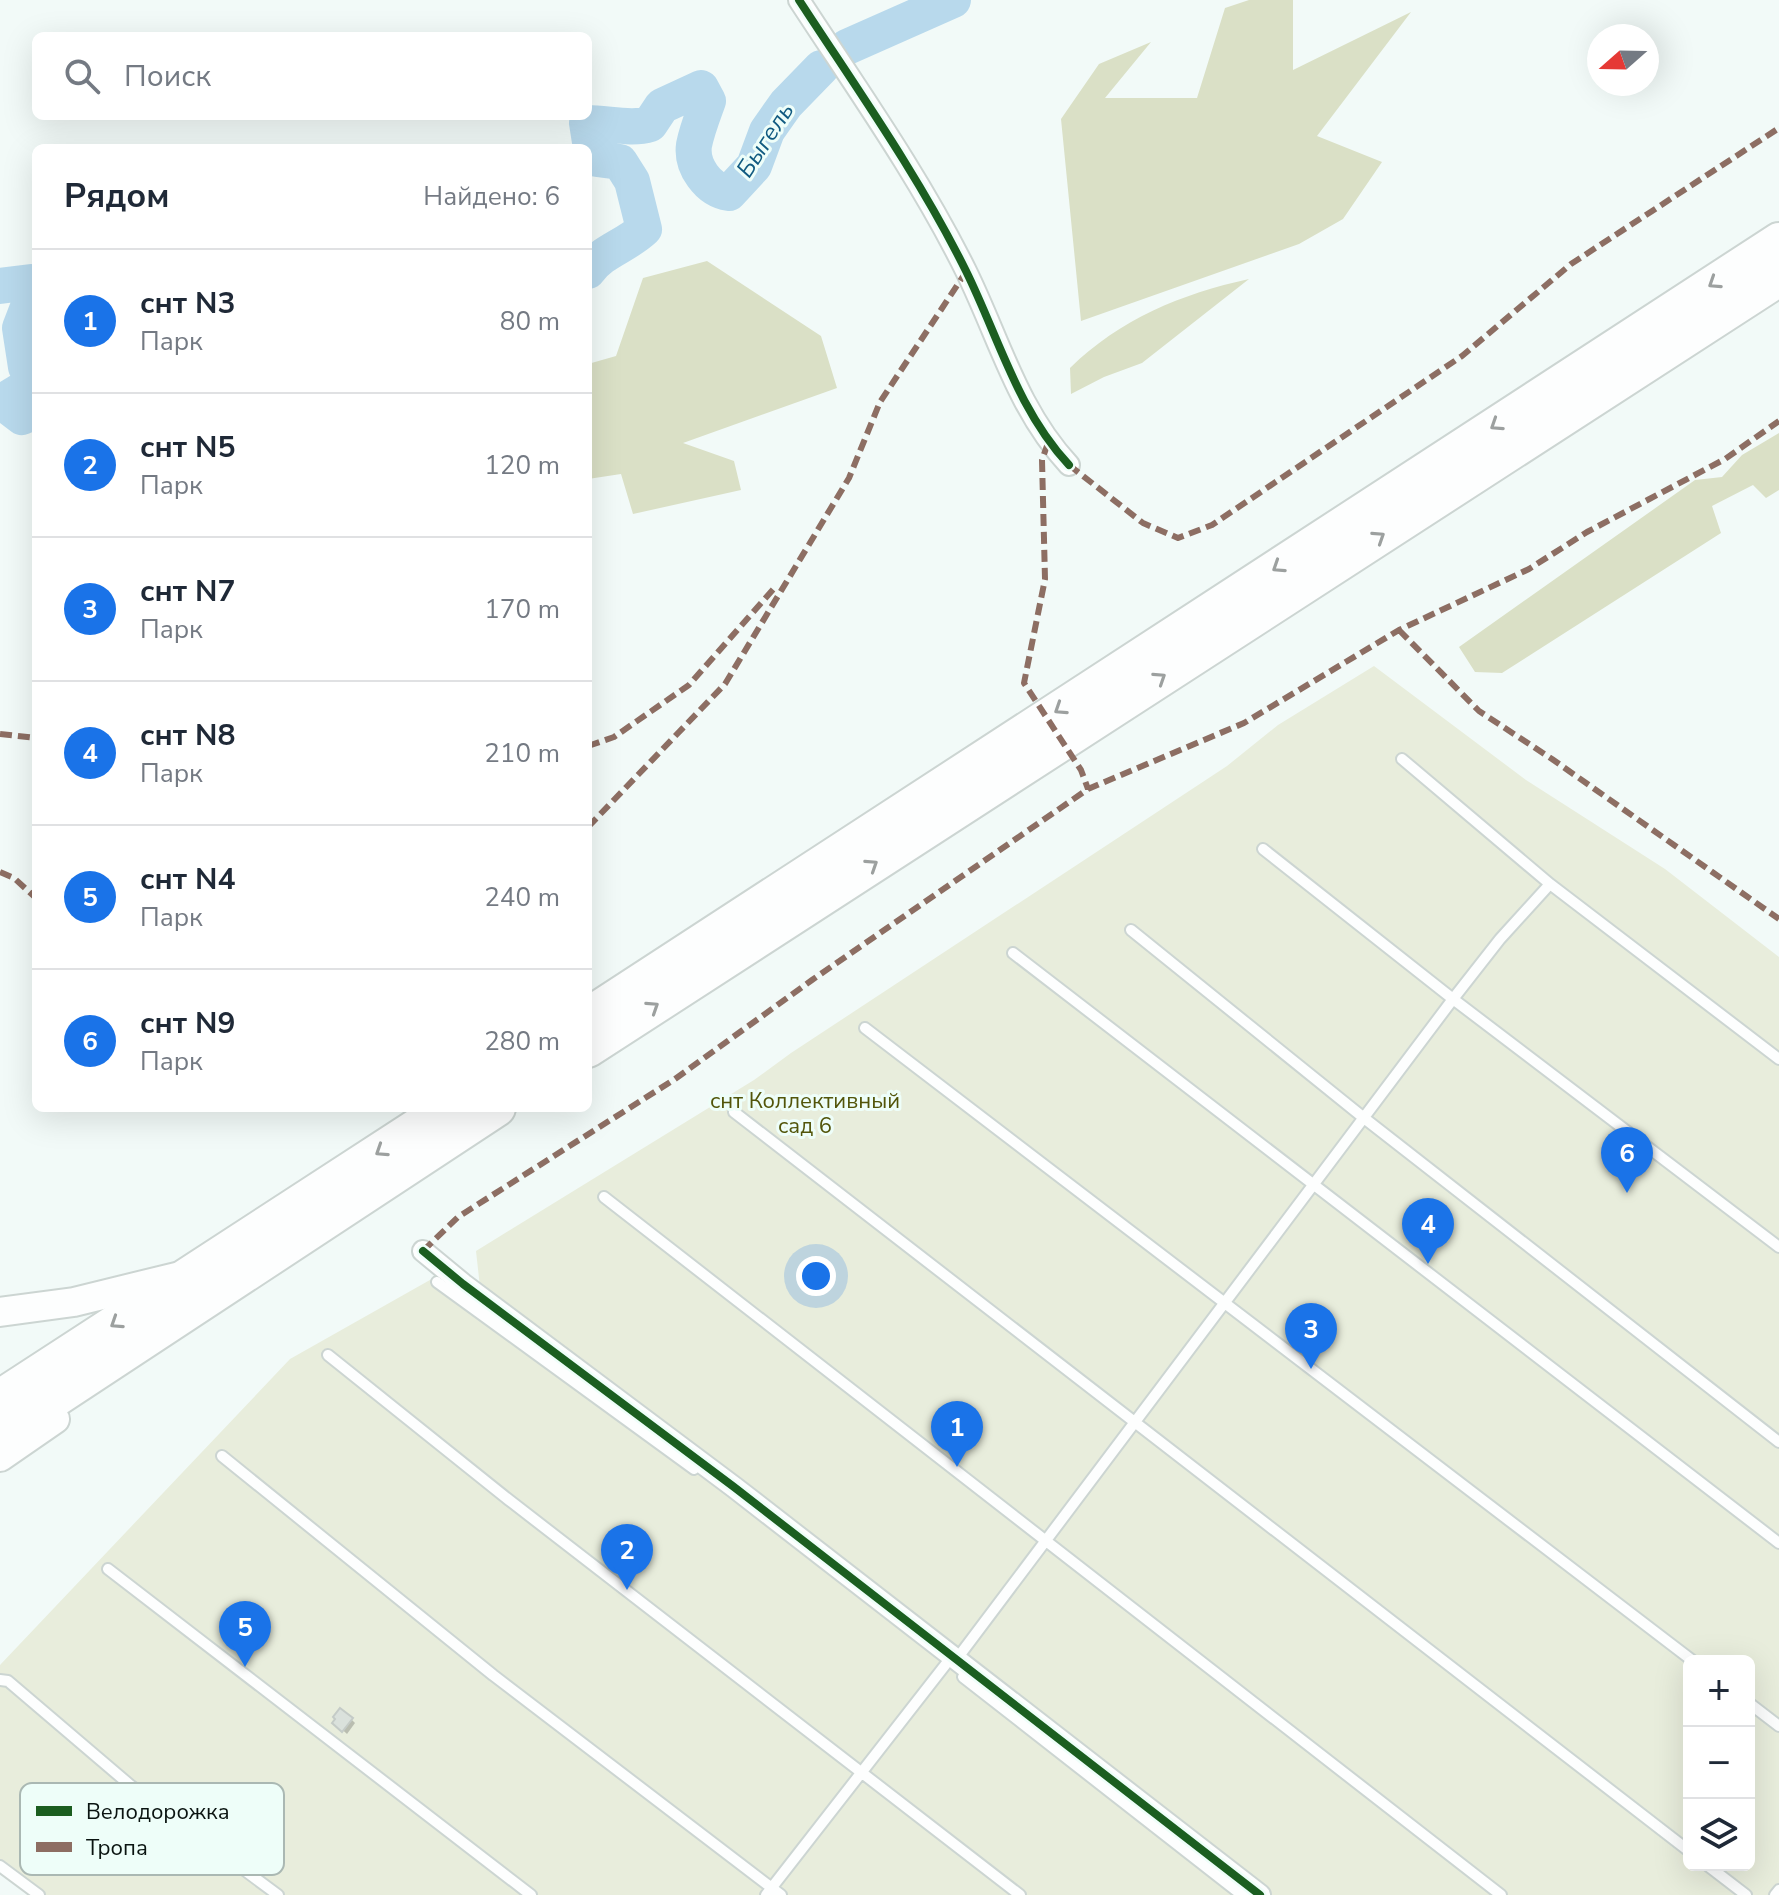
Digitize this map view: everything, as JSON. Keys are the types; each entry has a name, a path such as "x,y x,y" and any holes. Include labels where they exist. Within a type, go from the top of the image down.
{"highway":[{"path":"592,1013 1779,241"},
{"path":"592,1046 1779,278"},
{"path":"0,1435 440,1112"},
{"path":"0,1398 199,1287 280,1249 491,1112"}],"main road":[{"path":"0,1312 199,1287"},
{"path":"0,1457 161,1347 199,1287"}],"street":[{"path":"799,0 913,172 966,272 1017,391 1048,443 1069,465"},
{"path":"423,1251 734,1487 951,1662 1260,1895"}],"lane":[{"path":"1402,759 1550,884 1779,1059"},
{"path":"1263,849 1453,999 1779,1247"},
{"path":"222,1456 493,1675 773,1893 861,1772 1045,1540 1453,999 1500,939 1550,884"},
{"path":"1131,930 1364,1118 1779,1442"},
{"path":"1013,953 1779,1543"},
{"path":"865,1028 1685,1655"},
{"path":"734,1112 1683,1846"},
{"path":"604,1197 1501,1895"},
{"path":"437,1282 755,1514 951,1662 1242,1895"},
{"path":"328,1355 509,1500 1020,1895"},
{"path":"108,1569 531,1895"},
{"path":"0,1680 8,1681 128,1783"},
{"path":"1755,1708 1779,1726"},
{"path":"0,1866 39,1895"},
{"path":"1715,1871 1746,1895"},
{"path":"251,1875 278,1895"},
{"path":"1775,1895 1779,1890"}],"green space":[{"path":"1249,0 1293,0 1293,70 1411,12 1317,136 1382,162 1343,219 1299,244 1081,321 1061,119 1099,64 1151,42 1105,98 1197,98 1225,8"},
{"path":"707,261 821,336 837,388 683,443 734,461 741,490 633,514 621,474 592,478 592,363 616,356 643,278"},
{"path":"1249,279 1142,363 1071,394 1070,368 1131,322 1199,292"},
{"path":"1779,433 1779,490 1766,498 1753,485 1712,506 1721,533 1502,673 1475,672 1459,647 1695,480 1722,477 1742,455"},
{"name":"снт Коллективный сад 6","path":"1374,666 1526,780 1665,869 1779,957 1779,1895 1270,1895 480,1287 476,1251 754,1080 1227,766 1278,725"},
{"path":"437,1276 758,1510 1250,1895 30,1895 0,1872 0,1665 290,1359"}],"building":[{"path":"340,1708 353,1718 342,1732 332,1723"}],"waterway":[{"name":"Быгель","path":"847,47 953,0"},
{"name":"Быгель","path":"591,144 587,123 650,124 662,106 701,88 708,101 694,145 695,161 708,182 729,193 754,166 767,131 786,104 821,68"},
{"name":"Быгель","path":"592,147 597,159 620,162 632,181 644,229 592,266"},
{"name":"Быгель","path":"0,286 31,282 30,302 20,328 26,367 32,381"},
{"name":"Быгель","path":"32,384 2,402 22,417 32,413"}],"marked path":[{"path":"1069,465 1143,523 1178,538 1212,525 1462,356 1571,264 1779,128"},
{"path":"592,823 725,684 849,478 880,402 966,272"},
{"path":"423,1251 458,1217 675,1079 1088,789 1244,723 1399,630 1529,569 1587,532 1725,459 1779,421"},
{"path":"1048,443 1042,460 1045,579 1024,683 1081,770 1088,789"},
{"path":"592,745 614,737 689,685 777,585"},
{"path":"1399,630 1479,711 1779,919"},
{"path":"0,734 32,738"},
{"path":"0,872 14,878 32,894"}],"cycle path":[{"path":"799,0 928,201 978,296 1022,397 1069,465"},
{"path":"423,1251 734,1487 1260,1895"}],"place":[{"name":"снт N9","path":"1627,1193"},
{"name":"снт N8","path":"1428,1264"},
{"name":"снт N7","path":"1311,1369"},
{"name":"снт N3","path":"957,1467"},
{"name":"снт N5","path":"627,1590"},
{"name":"снт N4","path":"245,1667"}]}
